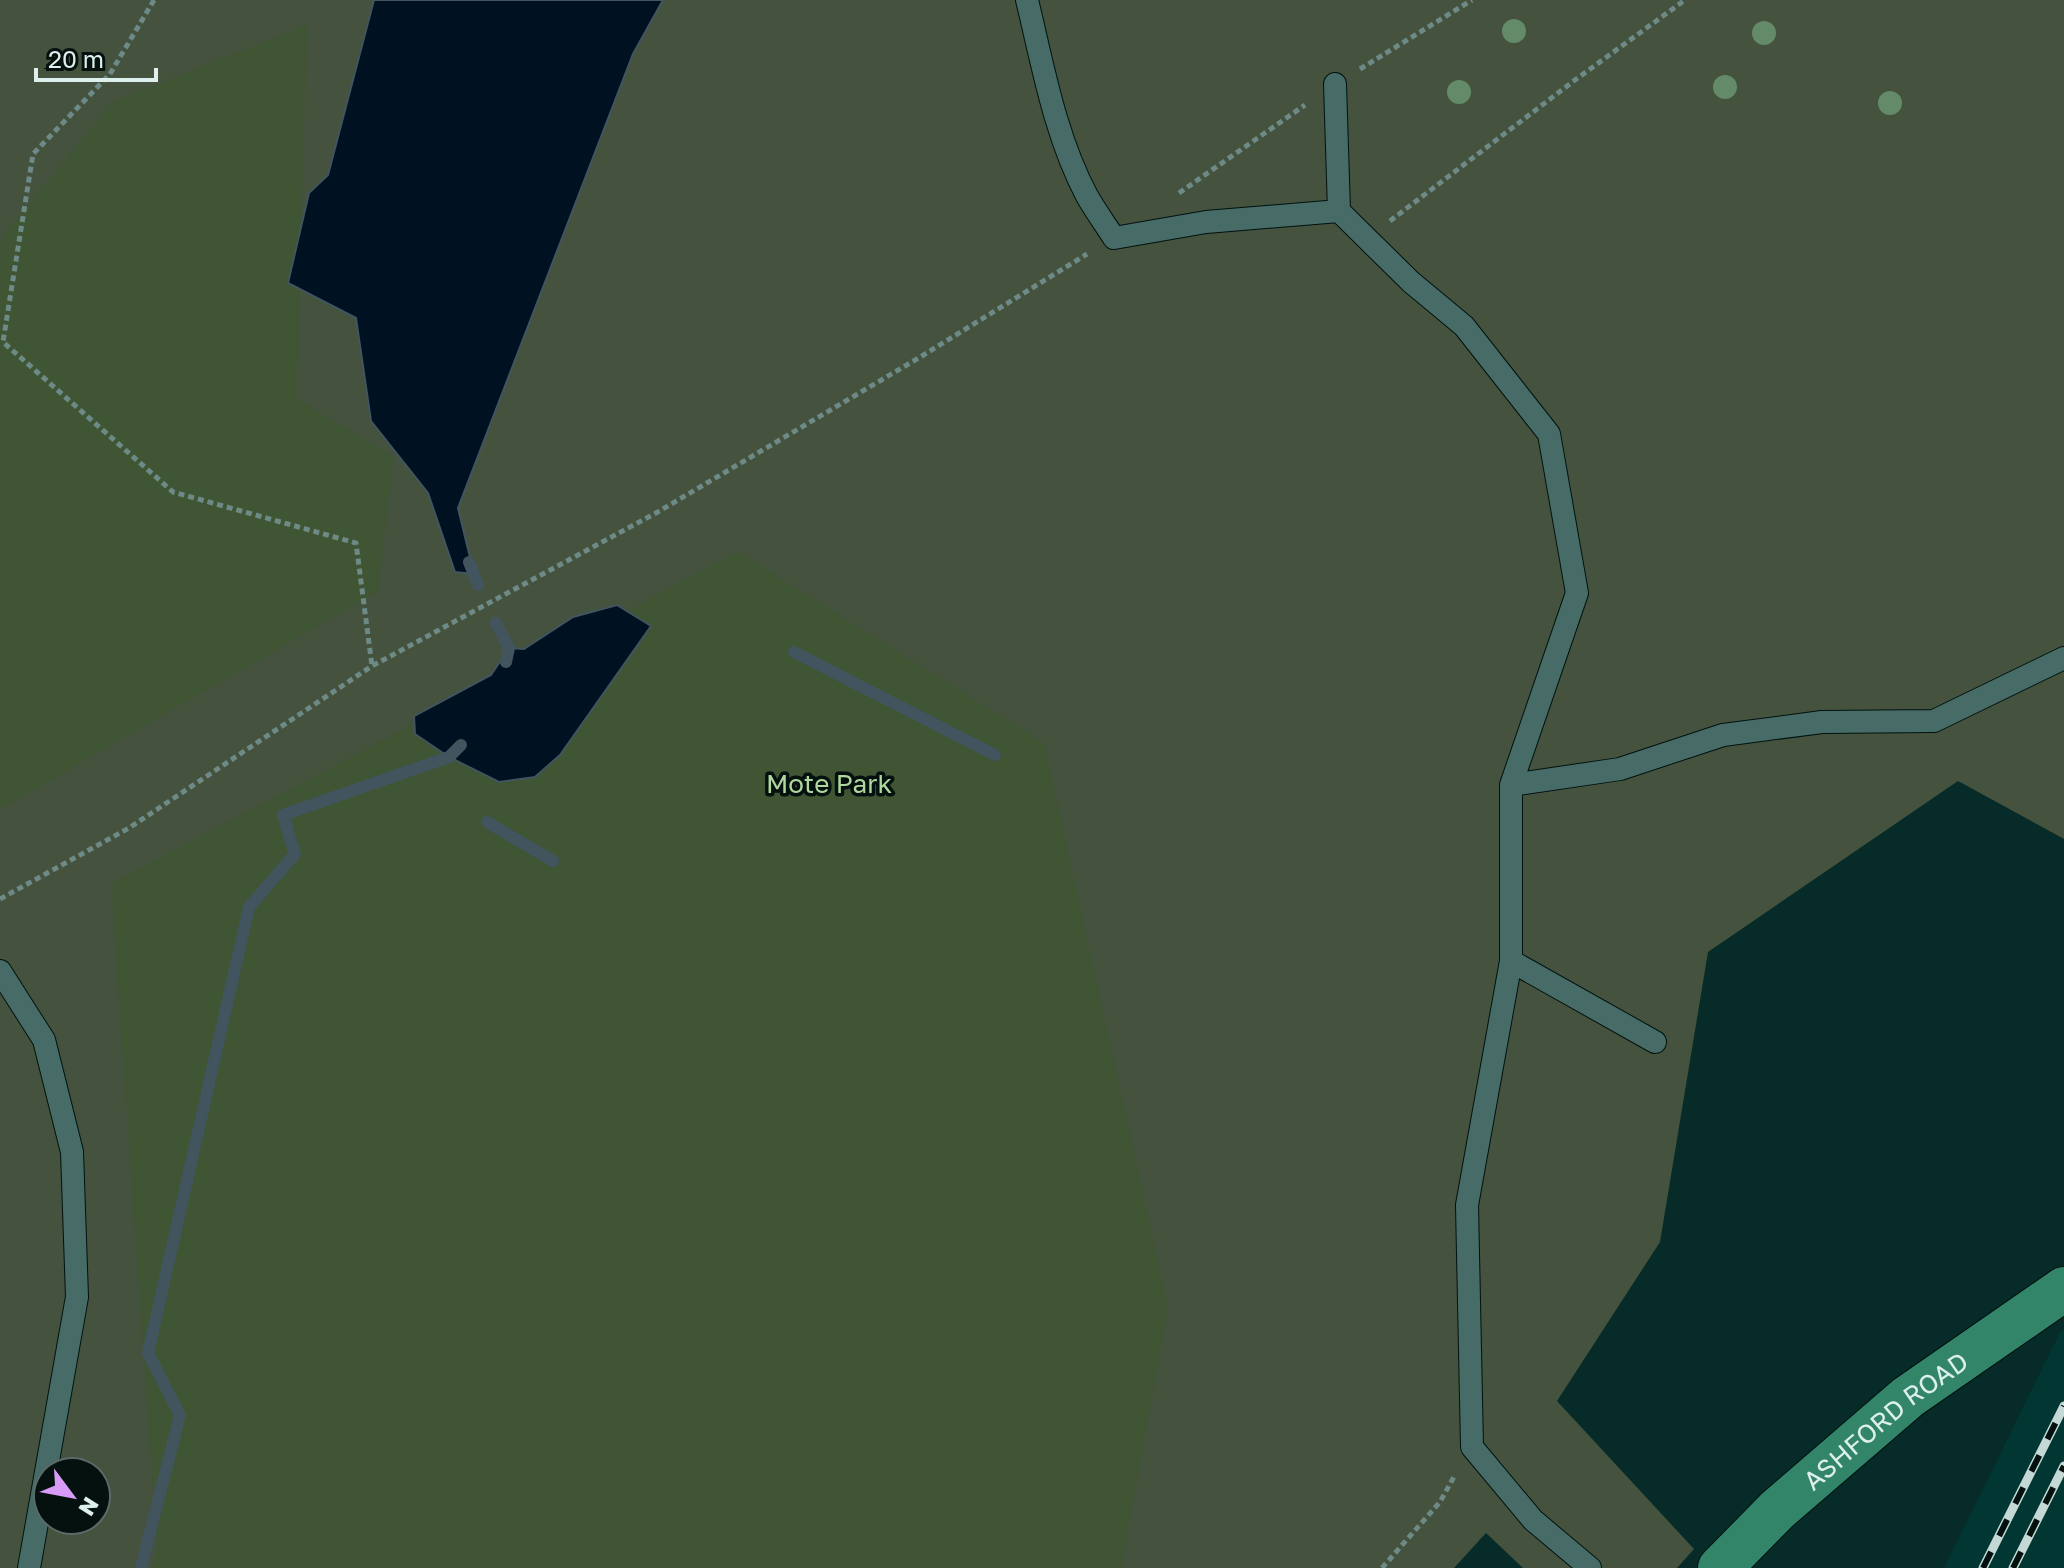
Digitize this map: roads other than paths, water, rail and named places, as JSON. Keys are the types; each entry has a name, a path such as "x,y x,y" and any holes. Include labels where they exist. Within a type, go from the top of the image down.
{"main road":[{"name":"ASHFORD ROAD","path":"1720,1568 1777,1510 1908,1397 2060,1292"}],"lane":[{"path":"1027,0 1066,145 1087,196 1114,238 1206,222 1339,211"},
{"path":"1335,84 1339,211 1411,282 1464,326 1549,434 1577,593 1511,785 1511,961 1467,1205 1472,1447 1533,1520 1590,1568"},
{"path":"1511,785 1620,769 1723,735 1822,722 1934,721 2064,658"},
{"path":"1511,961 1655,1042"},
{"path":"0,971 44,1040 72,1152 77,1297 29,1568"}],"waterway":[{"path":"469,562 478,585"},
{"path":"496,623 509,648 506,662"},
{"path":"794,652 995,755"},
{"path":"141,1568 180,1415 148,1353 249,907 295,854 283,815 449,757 461,745"},
{"path":"487,822 553,861"}],"railway":[{"path":"1983,1568 2064,1406"},
{"path":"2013,1568 2064,1466"}],"park label":[{"name":"Mote Park","path":"829,783"}]}
